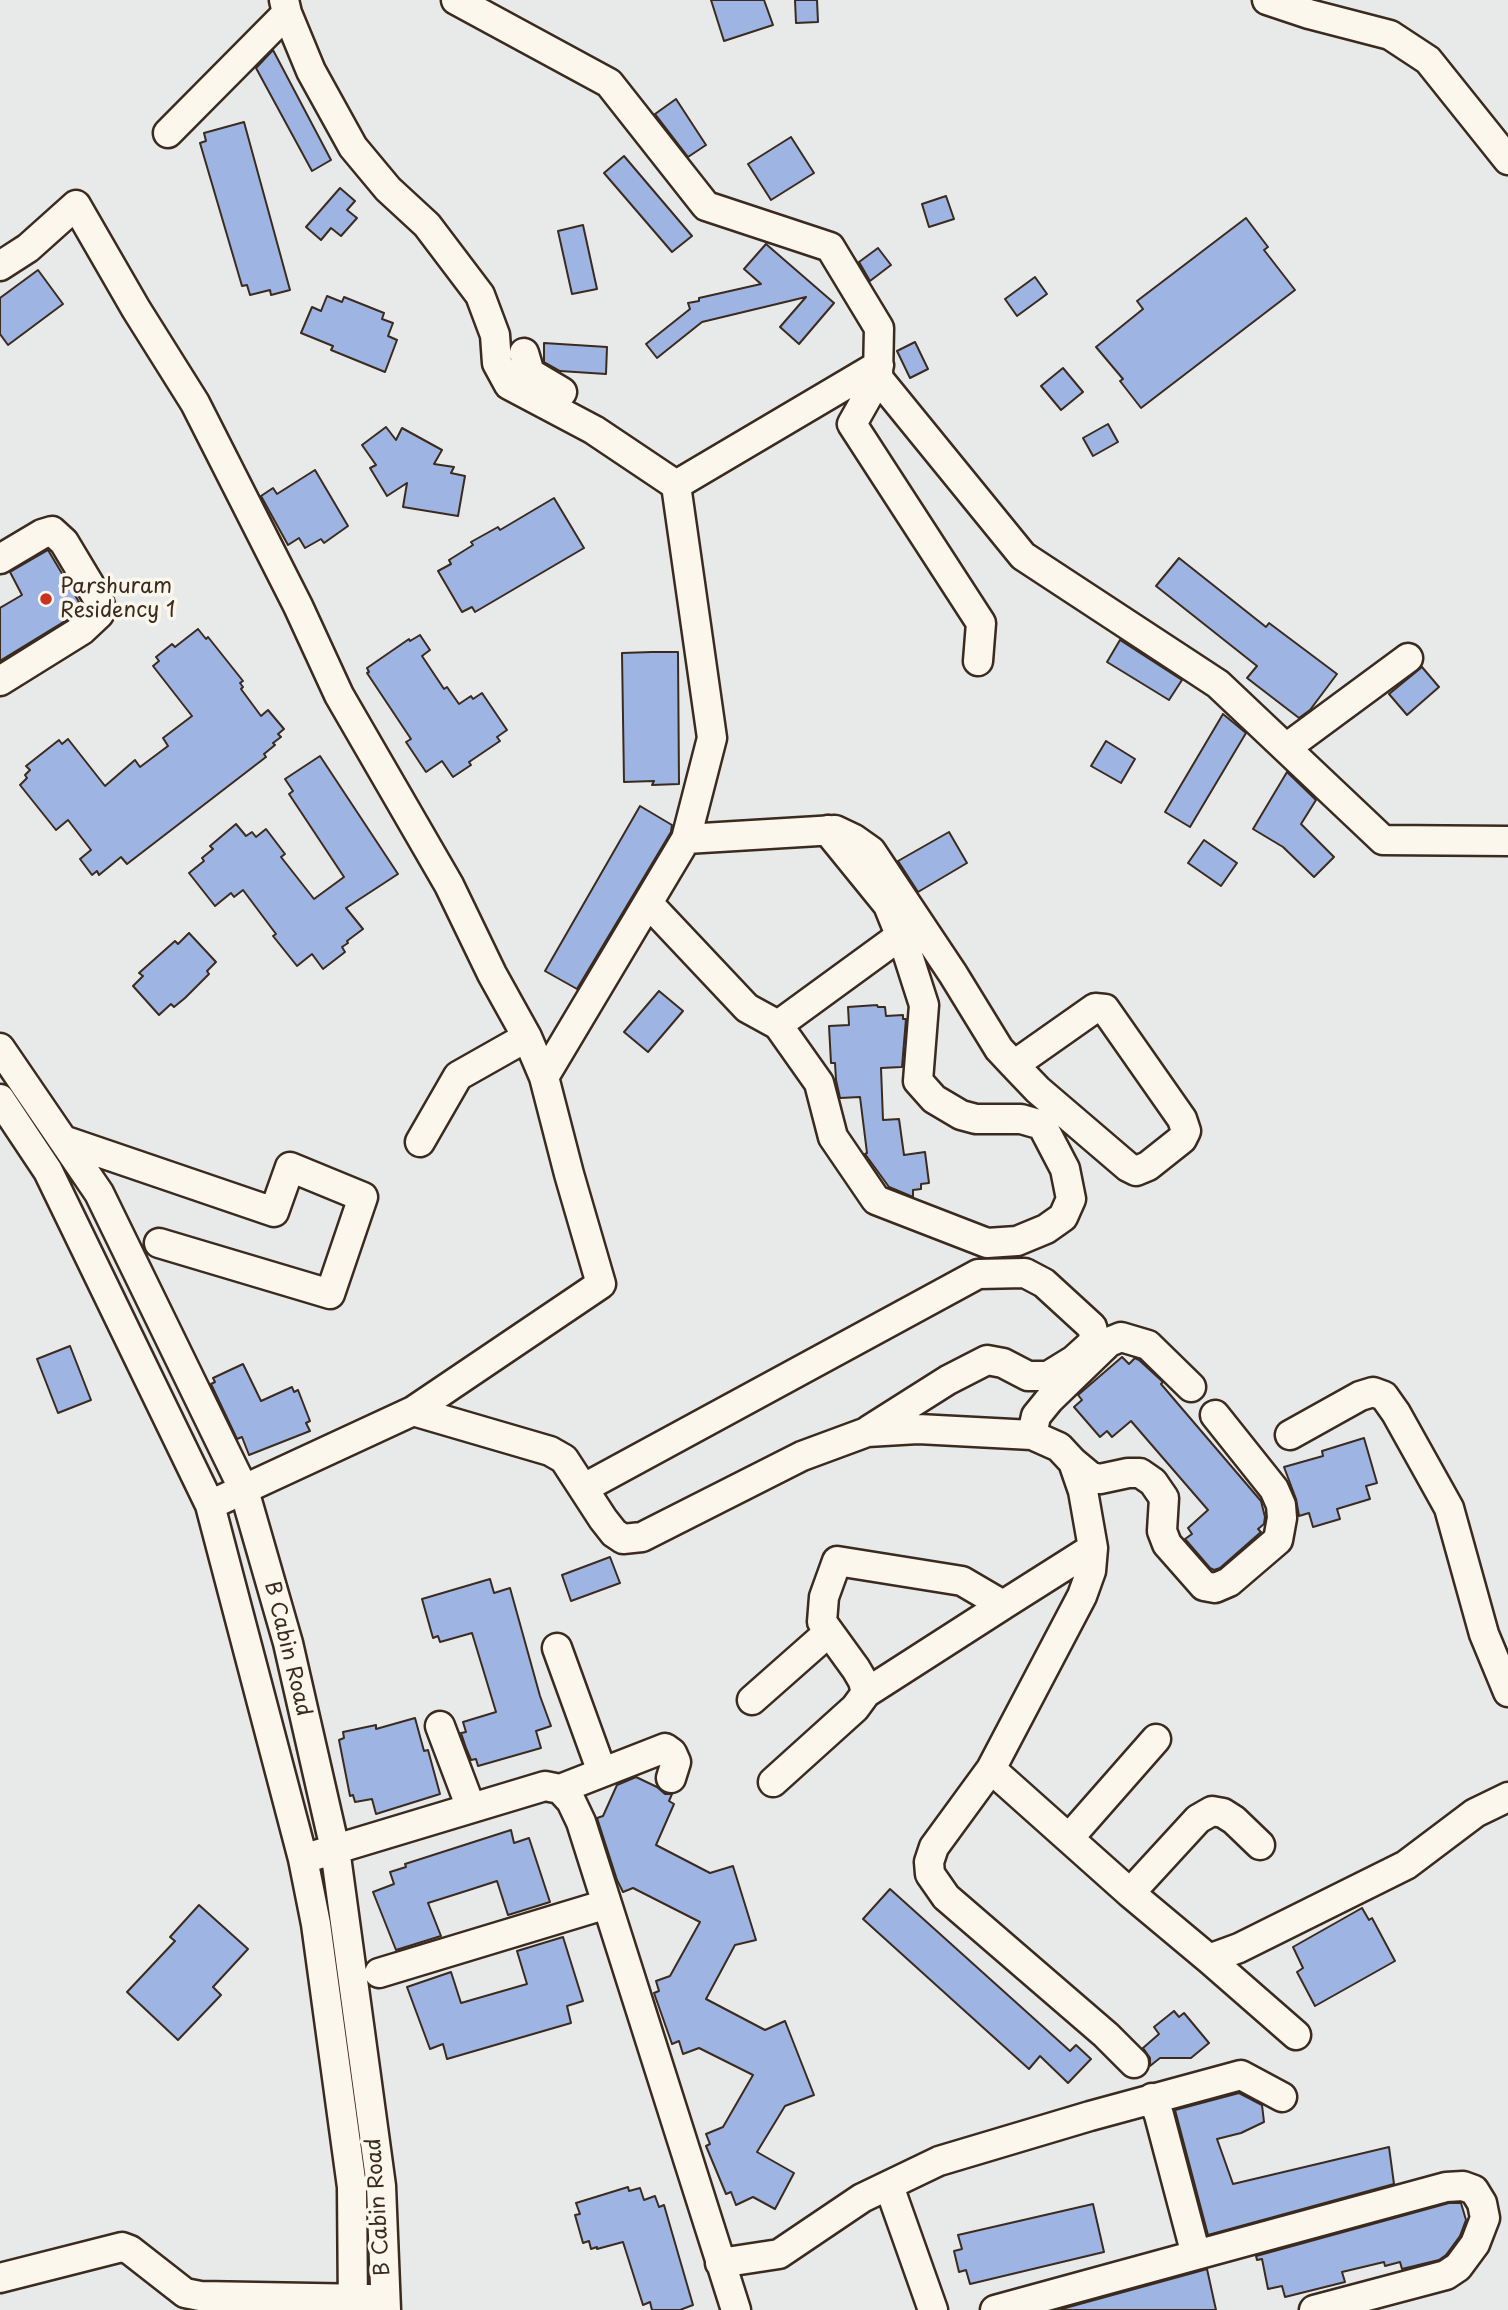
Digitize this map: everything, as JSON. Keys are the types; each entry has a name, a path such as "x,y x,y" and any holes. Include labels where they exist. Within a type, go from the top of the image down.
{"street":[{"path":"456,0 609,83 706,206 830,247 879,328 879,371 852,424 981,623 978,661"},
{"path":"1267,0 1390,35 1428,60 1508,160"},
{"path":"168,133 286,6 311,71 353,147 388,190 427,225 480,295 495,335 496,363 509,385 563,392"},
{"path":"0,266 28,248 76,205 202,416 298,606 339,695 449,885 492,974 527,1037 544,1077 601,1284 413,1411 210,1506"},
{"path":"524,353 530,373 563,392 594,430 676,485 712,738 686,839 544,1077"},
{"path":"676,485 879,371"},
{"path":"879,371 1023,556 1219,684 1383,840 1508,841"},
{"path":"0,559 52,531 64,542 100,606 99,614 82,630 0,681"},
{"path":"1286,748 1408,658"},
{"path":"686,839 827,830 835,830 854,839 871,851 999,1049 1014,1065 1038,1090 1136,1171 1157,1160 1182,1139 1185,1131 1182,1119 1105,1009 1095,1009 1014,1065"},
{"path":"648,903 747,1008 778,1025 819,1083 833,1137 876,1200 987,1243 1017,1241 1046,1229 1063,1217 1071,1199 1065,1169 1042,1125 1021,1119 976,1119 961,1115 934,1099 918,1081 924,1005 900,936 888,905 827,830"},
{"path":"778,1025 900,936"},
{"path":"421,1142 458,1076 527,1037"},
{"name":"B Cabin Road","path":"0,1048 99,1193 244,1490 288,1643 335,1849 381,2186 386,2304"},
{"path":"5,1117 48,1171 210,1506 303,1859 316,1924 352,2186 352,2304"},
{"path":"66,1141 274,1212 290,1167 363,1197 330,1294 159,1243"},
{"path":"413,1411 550,1451 564,1460 614,1533 623,1539 642,1537 802,1456 867,1432 948,1380 986,1360 1003,1363 1028,1376 1048,1376 1074,1360 1095,1341 1092,1327 1044,1283 1025,1273 978,1274 584,1488"},
{"path":"1032,1435 1036,1416 1049,1400 1109,1342 1121,1337 1148,1345 1191,1387"},
{"path":"1290,1434 1360,1396 1373,1392 1384,1396 1448,1508 1485,1634 1508,1692"},
{"path":"867,1432 918,1429 1032,1435 1059,1447 1091,1477 1100,1479 1140,1473 1153,1482 1164,1498 1162,1531 1167,1544 1204,1586 1215,1588 1229,1582 1278,1540 1282,1518 1281,1505 1274,1489 1215,1415"},
{"path":"1073,1462 1083,1491 1093,1548 1091,1572 1082,1596 991,1769 934,1847 929,1862 930,1874 946,1897 1106,2035 1134,2063"},
{"path":"773,1782 855,1708 866,1693 1093,1548"},
{"path":"866,1693 856,1669 822,1622 824,1597 837,1560 962,1581 1003,1605"},
{"path":"752,1700 828,1632"},
{"path":"557,1648 602,1772"},
{"path":"440,1726 471,1808"},
{"path":"1069,1839 1156,1739"},
{"path":"559,1789 665,1748 672,1753 676,1762 671,1778"},
{"path":"991,1769 1296,2035"},
{"path":"303,1859 545,1786 559,1789 572,1801 581,1822 736,2310"},
{"path":"1209,1959 1239,1948 1406,1865 1475,1813 1508,1797"},
{"path":"1130,1893 1198,1819 1212,1811 1234,1820 1260,1845"},
{"path":"379,1973 607,1904"},
{"path":"720,2263 779,2254 862,2198 939,2161 1152,2098 1241,2075 1282,2097"},
{"path":"1152,2098 1159,2115 1196,2255"},
{"path":"352,2186 381,2186"},
{"path":"889,2186 933,2310"},
{"path":"995,2310 1446,2187 1463,2186 1474,2190 1482,2203 1485,2218 1475,2244 1458,2267 1446,2275 1314,2310"},
{"path":"0,2278 122,2247 130,2250 185,2293 200,2296 386,2304"}],"building":[{"path":"711,0 764,0 773,25 724,41"},
{"path":"795,0 817,0 818,22 796,23"},
{"path":"273,50 331,160 312,171 256,68"},
{"path":"676,99 706,145 688,157 655,114"},
{"path":"244,122 290,290 271,295 270,290 250,295 247,285 242,286 200,143 206,141 204,133"},
{"path":"791,137 814,173 771,200 748,164"},
{"path":"624,156 692,236 672,252 604,173"},
{"path":"340,188 355,201 347,210 357,218 341,236 331,228 321,240 306,227"},
{"path":"946,196 954,219 929,227 922,204"},
{"path":"1246,218 1268,247 1264,250 1295,290 1141,408 1120,381 1123,379 1096,347 1143,309 1137,301"},
{"path":"583,225 597,289 572,294 558,231"},
{"path":"766,244 834,303 799,344 780,327 806,297 702,322 657,358 646,344 690,309 688,303 761,284 744,269"},
{"path":"878,248 891,265 870,281 859,262"},
{"path":"38,270 63,304 8,345 0,334 0,298"},
{"path":"1035,277 1047,294 1017,316 1005,299"},
{"path":"327,296 342,302 344,297 384,313 382,319 393,323 388,336 397,340 385,372 331,350 333,346 301,333 312,307 321,311"},
{"path":"915,342 928,369 910,378 897,351"},
{"path":"544,343 607,347 606,374 560,371 544,362"},
{"path":"1063,368 1083,392 1061,410 1041,386"},
{"path":"1108,424 1118,442 1093,456 1083,438"},
{"path":"386,427 396,440 402,428 442,450 434,464 454,467 451,473 465,476 458,516 403,507 407,483 387,496 370,468 376,465 362,445"},
{"path":"315,470 348,526 324,543 321,539 305,548 299,538 288,545 261,496 273,488 277,494"},
{"path":"554,498 584,548 475,612 472,607 462,612 438,571 451,564 449,560 473,545 471,542 498,527 500,530"},
{"name":"Parshuram Residency 1","path":"48,550 79,602 70,618 0,661 0,608 22,595 10,572"},
{"path":"1179,558 1266,627 1269,623 1337,674 1310,710 1299,718 1247,678 1257,666 1156,586"},
{"path":"198,629 206,639 208,637 243,681 240,683 243,687 241,689 261,716 268,710 284,729 278,734 281,737 264,754 266,757 127,864 121,857 99,875 97,871 92,875 80,859 91,850 68,820 56,830 20,785 30,770 26,766 59,740 62,744 68,739 105,786 135,760 140,767 168,746 163,738 192,716 153,666 159,661 156,657 172,644 175,647"},
{"path":"420,635 430,650 422,656 444,689 447,687 459,704 482,693 507,730 497,737 500,741 469,762 471,765 453,777 442,761 426,772 406,742 411,739 367,673 367,668 409,639 410,641"},
{"path":"1120,640 1182,680 1169,700 1107,662"},
{"path":"678,652 679,784 624,782 622,653"},
{"path":"1422,667 1439,687 1407,715 1389,694"},
{"path":"1223,714 1246,733 1190,827 1165,812"},
{"path":"1106,741 1135,759 1121,783 1091,766"},
{"path":"320,756 398,874 346,908 363,929 342,947 345,952 323,969 312,954 297,966 273,936 276,934 243,890 234,897 231,893 215,906 189,873 204,861 202,858 213,849 210,846 236,824 246,836 252,832 256,837 266,829 285,854 281,857 314,899 344,877 289,794 293,791 285,779"},
{"path":"1287,772 1316,800 1301,824 1334,857 1314,877 1283,847 1253,829"},
{"path":"640,806 672,825 671,832 577,989 545,971"},
{"path":"949,832 967,863 918,892 898,861"},
{"path":"1204,840 1237,863 1221,886 1188,863"},
{"path":"189,933 216,962 207,971 209,974 185,998 174,1007 171,1004 159,1015 133,986 143,976 139,973 175,941 178,944"},
{"path":"659,991 683,1011 648,1052 624,1032"},
{"path":"848,1007 885,1007 886,1016 903,1015 903,1019 906,1019 902,1067 881,1068 883,1120 899,1119 904,1155 925,1152 929,1183 921,1184 921,1189 913,1190 913,1197 889,1187 865,1154 860,1097 840,1098 835,1063 831,1063 829,1026 849,1025"},
{"path":"70,1346 91,1400 58,1413 37,1359"},
{"path":"1122,1357 1129,1364 1135,1358 1139,1360 1163,1382 1161,1384 1261,1501 1265,1517 1264,1524 1258,1529 1261,1532 1220,1568 1210,1568 1185,1539 1192,1534 1188,1528 1208,1510 1131,1421 1112,1437 1107,1431 1100,1437 1074,1407 1082,1400 1078,1395"},
{"path":"243,1364 261,1401 292,1387 294,1392 298,1390 310,1421 306,1423 310,1431 249,1455 242,1437 237,1439 211,1384 215,1382 213,1378"},
{"path":"1364,1438 1377,1483 1366,1486 1370,1499 1337,1509 1340,1519 1313,1527 1309,1513 1299,1516 1296,1499 1284,1467 1323,1456 1322,1451"},
{"path":"610,1557 620,1583 571,1601 562,1575"},
{"path":"490,1579 494,1593 510,1588 551,1726 536,1731 541,1748 478,1766 476,1759 471,1760 466,1748 461,1733 466,1732 463,1722 496,1712 472,1633 440,1642 438,1636 433,1638 422,1599"},
{"path":"415,1718 424,1751 428,1750 440,1794 376,1814 372,1799 355,1802 353,1795 350,1796 339,1740 344,1738 343,1732 376,1725 376,1729"},
{"path":"636,1777 665,1794 672,1794 669,1801 674,1804 656,1845 710,1873 733,1866 756,1940 735,1945 706,1999 765,2030 785,2021 814,2095 785,2106 757,2152 794,2173 775,2209 753,2197 736,2205 731,2192 726,2194 706,2146 710,2144 706,2134 723,2127 753,2075 699,2048 683,2054 679,2041 672,2044 654,1993 659,1991 656,1981 670,1976 700,1922 633,1888 623,1892 597,1818 603,1816 617,1785"},
{"path":"511,1830 514,1843 529,1838 550,1902 508,1915 497,1881 428,1903 441,1936 396,1950 373,1892 394,1884 390,1872 406,1867 405,1864"},
{"path":"890,1889 1070,2051 1076,2045 1091,2059 1068,2083 1040,2056 1029,2069 863,1919"},
{"path":"199,1905 248,1949 213,1987 221,1995 178,2040 127,1992 175,1941 170,1937"},
{"path":"1362,1908 1369,1920 1372,1918 1395,1961 1315,2006 1297,1972 1303,1968 1293,1947"},
{"path":"563,1937 583,2001 567,2006 571,2023 447,2059 443,2044 430,2049 407,1987 451,1972 461,2003 527,1984 517,1951"},
{"path":"1174,2011 1179,2017 1184,2013 1209,2043 1191,2058 1160,2058 1150,2066 1150,2058 1143,2048 1159,2034 1154,2027"},
{"path":"1239,2093 1262,2105 1264,2122 1241,2133 1217,2139 1233,2184 1389,2147 1394,2184 1208,2235 1175,2110"},
{"path":"628,2187 629,2191 640,2188 644,2200 655,2196 659,2207 664,2205 693,2305 680,2310 652,2310 650,2302 643,2305 623,2242 597,2249 591,2249 589,2241 583,2243 575,2215 580,2214 576,2203"},
{"path":"1449,2203 1461,2203 1466,2220 1460,2236 1439,2260 1402,2269 1400,2262 1385,2266 1384,2262 1342,2272 1345,2282 1285,2297 1282,2286 1268,2289 1262,2259 1257,2260 1256,2256"},
{"path":"1093,2204 1104,2252 970,2284 966,2270 959,2272 954,2251 962,2249 958,2235"},
{"path":"1207,2269 1216,2310 1058,2310 1200,2271"}],"place":[{"name":"Parshuram Residency 1","path":"46,599"}]}
